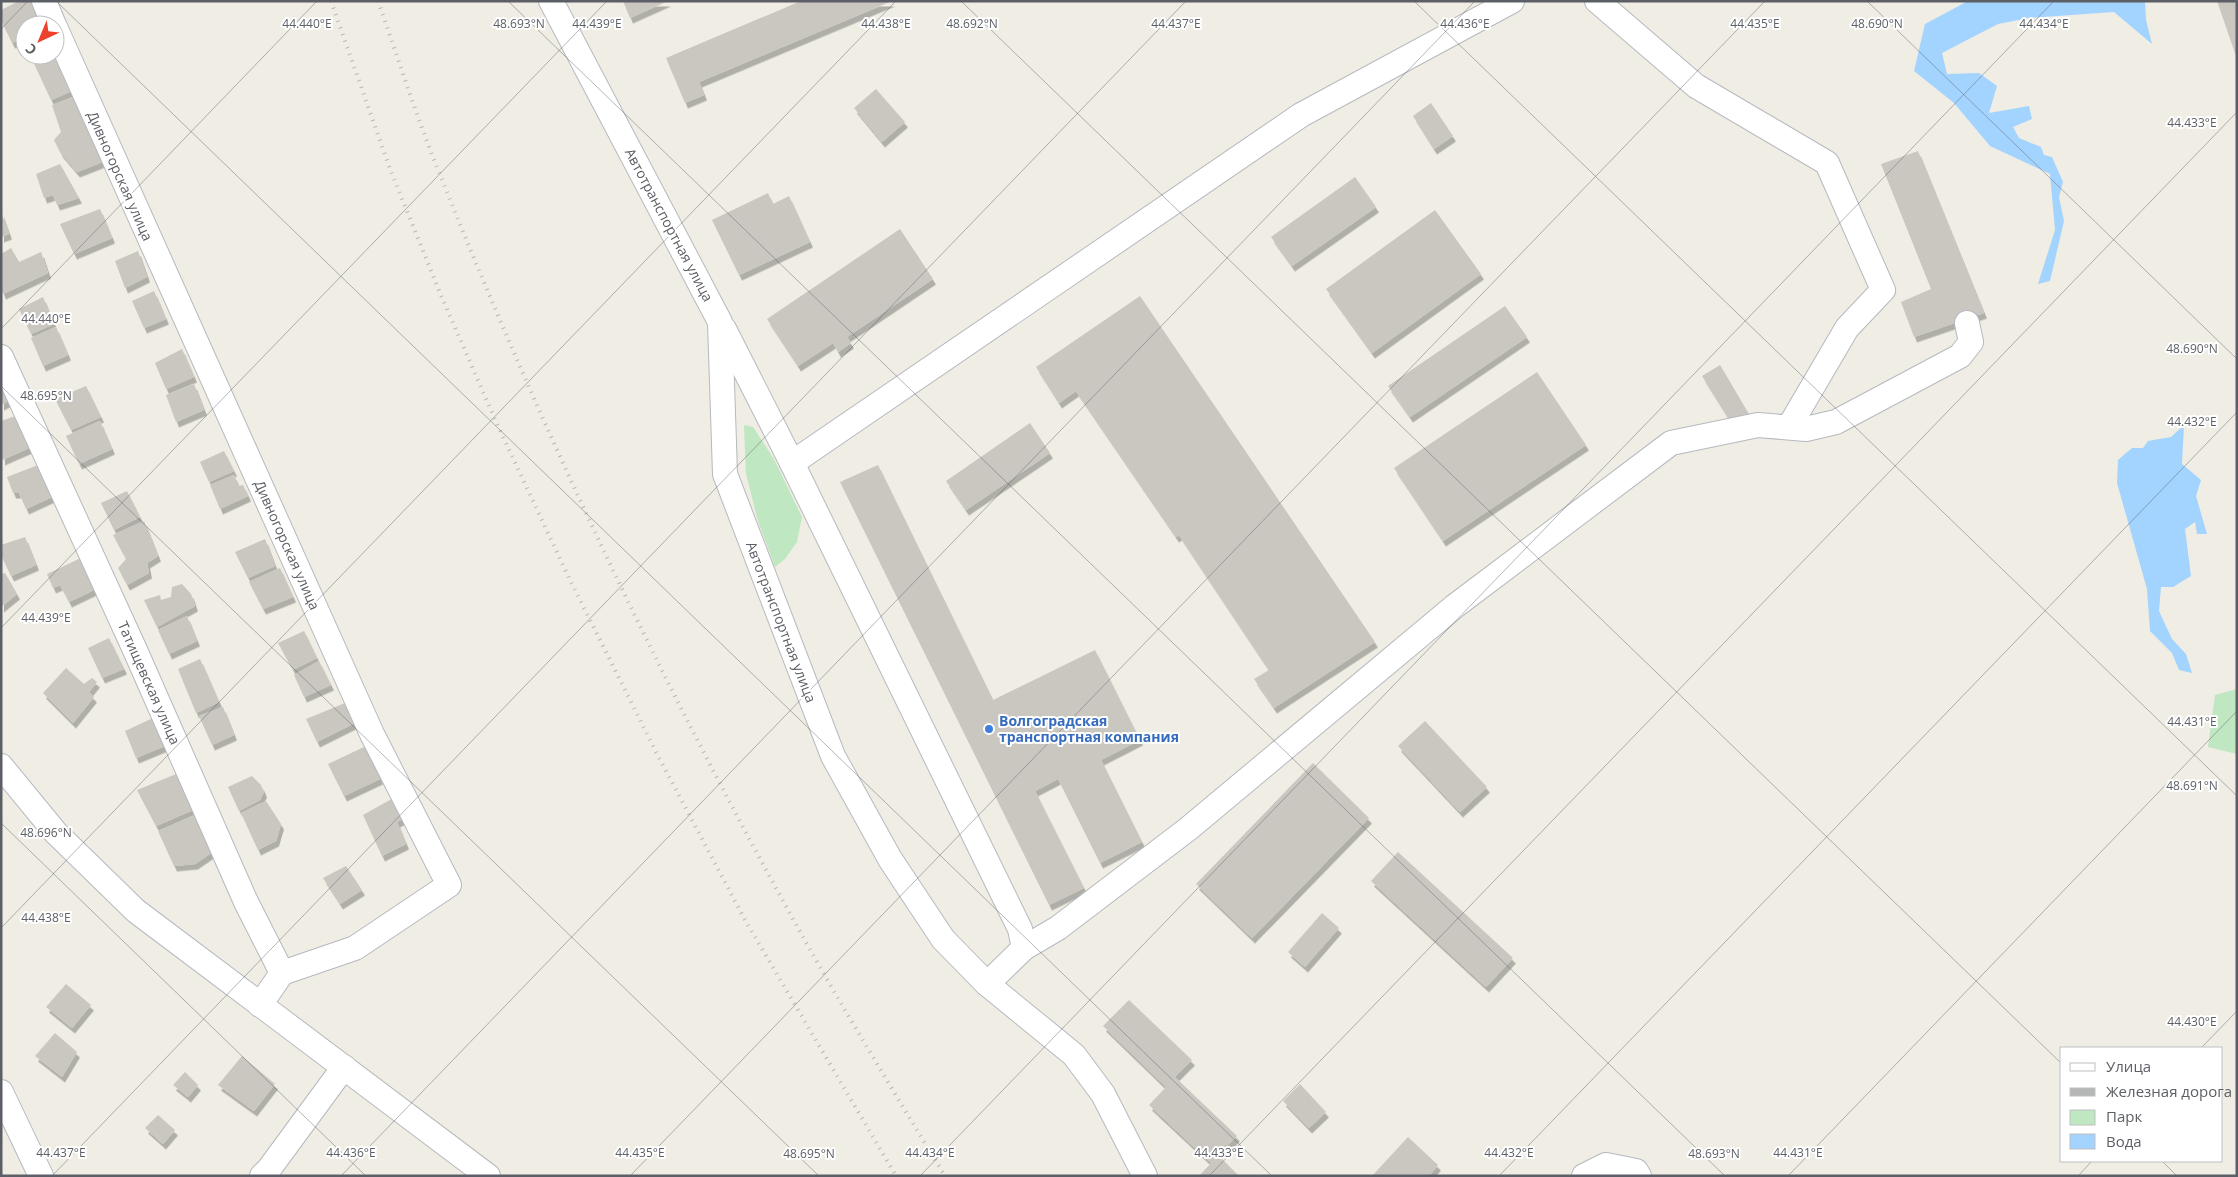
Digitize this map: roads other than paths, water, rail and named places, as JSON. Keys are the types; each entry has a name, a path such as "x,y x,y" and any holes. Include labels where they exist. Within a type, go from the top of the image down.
{"street":[{"name":"Дивногорская улица","path":"44,1 50,15"},
{"name":"Автотранспортная улица","path":"551,1 720,322 725,474 834,756 890,859 938,931 987,984 1074,1056 1103,1094 1145,1176"},
{"path":"792,463 1301,115 1512,1"},
{"path":"1597,1 1696,86 1827,164 1883,290 1847,328 1789,427"},
{"name":"Дивногорская улица","path":"65,50 372,734 449,885 355,948 282,973"},
{"path":"720,322 792,463 1020,929 1024,948"},
{"path":"987,984 1024,948 1058,928 1188,830 1455,606 1671,443 1758,425 1806,429 1836,422 1960,356 1970,342 1967,323"},
{"name":"Татищевская улица","path":"1,357 135,650 246,902 282,973"},
{"path":"1,766 56,833 136,911 488,1176"},
{"path":"260,1005 282,973"},
{"path":"262,1176 269,1170 344,1067"},
{"path":"1,1092 41,1176"},
{"path":"1584,1176 1606,1164 1636,1171 1639,1176"}],"water":[{"path":"1968,1 2145,1 2146,20 2152,44 2114,12 2029,18 1998,24 1942,53 1947,74 1979,73 1997,86 1989,113 2029,106 2032,119 2013,127 2019,138 2041,147 2044,155 2052,157 2063,182 2059,197 2064,221 2050,281 2038,284 2055,230 2050,174 1990,146 1954,103 1914,71 1925,24"},
{"path":"2184,425 2182,464 2201,480 2196,496 2207,534 2197,534 2195,522 2185,529 2191,576 2173,587 2161,587 2159,611 2172,639 2186,654 2192,673 2179,670 2172,653 2150,631 2147,589 2117,483 2118,460 2132,448 2143,448 2148,441 2171,437"}],"railway":[{"path":"331,1 390,169 440,293 497,424 568,576 657,754 745,920 896,1176"},
{"path":"378,1 427,142 473,257 554,444 641,628 801,934 945,1176"}],"place":[{"name":"Волгоградская транспортная компания","path":"989,729"}]}
